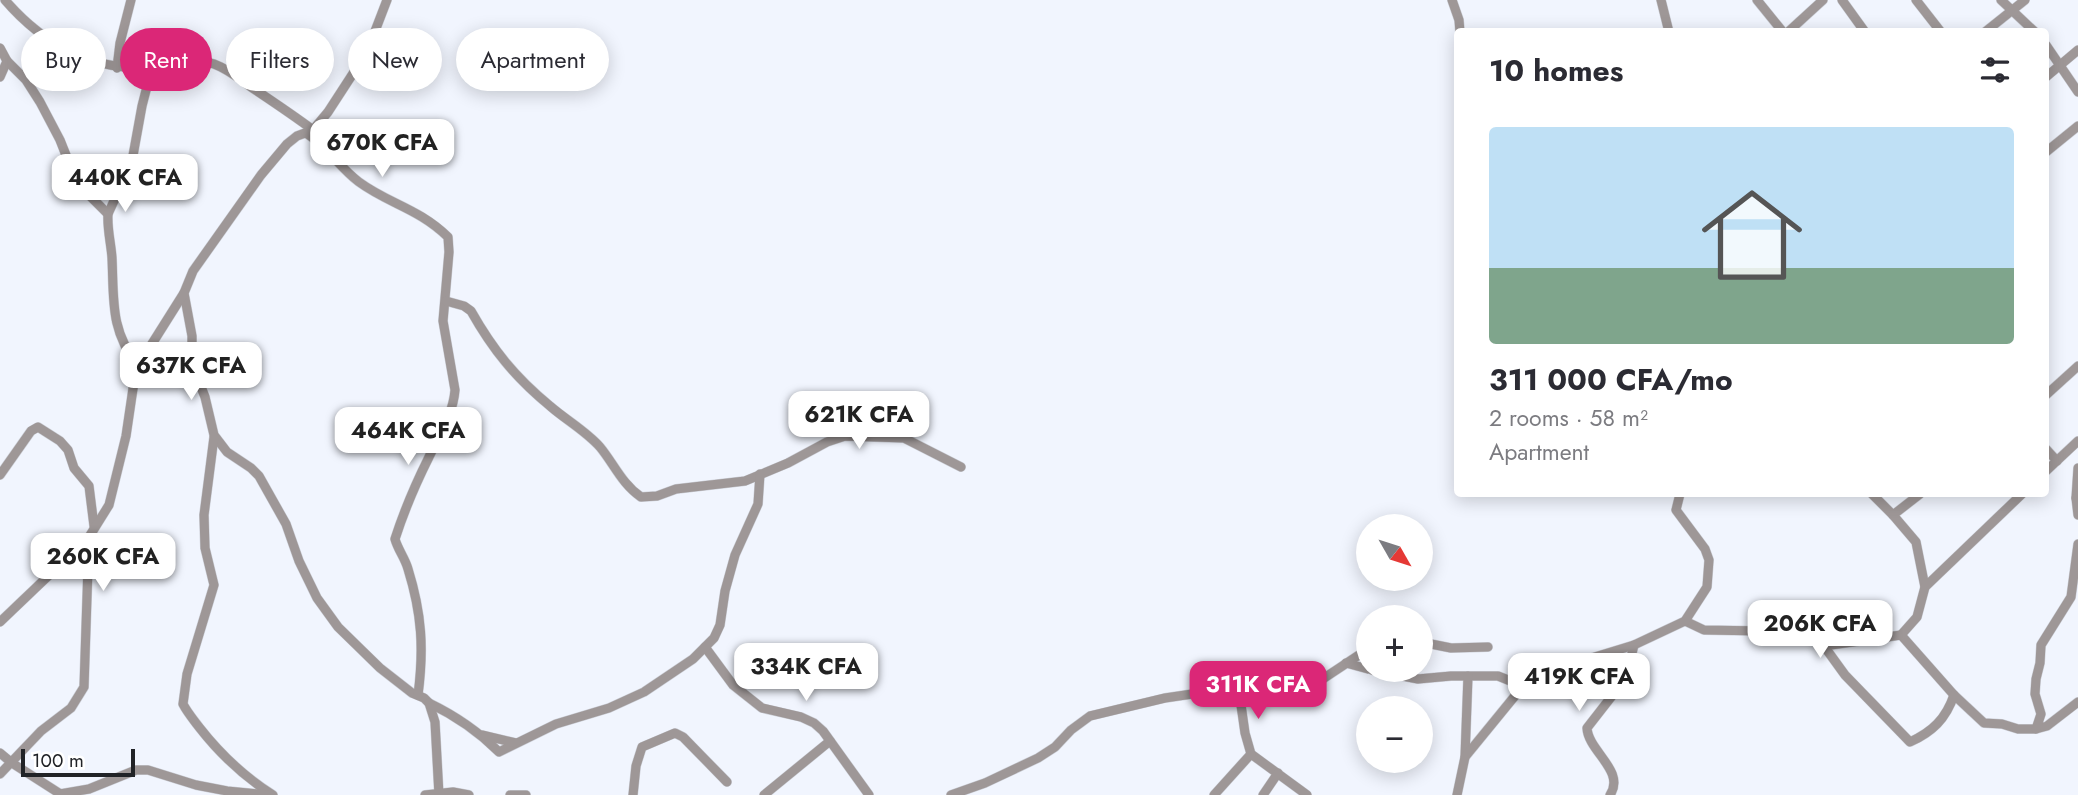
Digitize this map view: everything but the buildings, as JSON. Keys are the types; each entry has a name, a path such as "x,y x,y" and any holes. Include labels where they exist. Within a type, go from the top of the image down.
{"street":[{"path":"5,0 43,34 72,54 120,68"},
{"path":"117,68 120,43 131,0"},
{"path":"0,622 89,537 103,516 111,497 126,436 138,366 184,293 193,271 261,175 287,144 309,132 328,112 367,52 387,0"},
{"path":"1452,0 1460,28"},
{"path":"1661,0 1668,28"},
{"path":"1757,0 1782,28"},
{"path":"1790,28 1823,0"},
{"path":"1842,0 1862,28"},
{"path":"1916,0 1938,28"},
{"path":"2001,0 2031,28"},
{"path":"1990,28 2025,0"},
{"path":"0,48 4,63 0,77"},
{"path":"2049,50 2078,92"},
{"path":"2049,74 2078,50"},
{"path":"4,63 26,80 60,141 77,183 108,214"},
{"path":"212,64 291,113 358,181 421,214 448,237 443,321 455,390 454,402 419,477 396,538 408,568 418,610 423,653 418,695"},
{"path":"138,366 125,350 115,322 108,214 132,161 146,91"},
{"path":"2049,150 2078,126"},
{"path":"184,293 192,335 192,365 205,397 214,435 204,515 205,548 214,585 187,674 183,704 229,762 272,795"},
{"path":"446,301 471,311 510,370 590,438 641,497 657,496 676,489 745,481 845,436 904,438 961,467"},
{"path":"2049,392 2078,366"},
{"path":"0,475 31,431 38,427 60,441 68,450 74,468 89,486 94,526"},
{"path":"214,435 227,452 259,476 286,524 299,561 317,598 338,627 380,668 412,693 457,717 482,735 499,752 556,724 609,708 644,692 693,659 714,638 720,625 725,591 735,555 758,504 760,474"},
{"path":"2049,468 2078,440"},
{"path":"2049,452 2057,461"},
{"path":"2078,468 2078,515"},
{"path":"1465,757 1522,686 1572,664 1634,645 1685,621 1707,587 1709,560 1705,548 1676,510 1679,497"},
{"path":"1824,646 1901,635 1917,617 1924,587 1916,542 1874,497"},
{"path":"1892,515 1916,497"},
{"path":"1924,587 2019,497"},
{"path":"0,774 41,731 71,708 84,687 89,537"},
{"path":"2036,729 2041,717 2035,694 2040,645 2071,597 2078,544"},
{"path":"1685,621 1704,630 1805,635 1824,646 1845,675 1910,742 1926,734 1947,714 1954,695"},
{"path":"1901,635 1954,695 1984,723 2036,729 2047,726 2078,702"},
{"path":"1433,644 1451,648 1488,648"},
{"path":"1610,795 1615,783 1612,772 1587,736 1587,728 1626,678 1634,645"},
{"path":"705,647 733,685 744,695 769,711 801,717 814,723 869,795"},
{"path":"951,795 985,783 1038,758 1055,747 1070,730 1090,716 1199,692 1258,691 1284,700 1297,696 1356,657"},
{"path":"1346,663 1356,666"},
{"path":"1457,795 1465,757 1468,676"},
{"path":"1433,678 1498,676 1522,686"},
{"path":"1239,691 1251,754 1307,795"},
{"path":"429,703 435,722 439,793"},
{"path":"633,795 636,765 642,747 675,733 683,737 727,782"},
{"path":"764,795 830,741"},
{"path":"0,753 61,794 89,789 120,775 148,770 196,785 272,795"},
{"path":"1214,795 1251,754"},
{"path":"1264,795 1278,774"},
{"path":"425,795 469,795"},
{"path":"510,795 526,795"}]}
